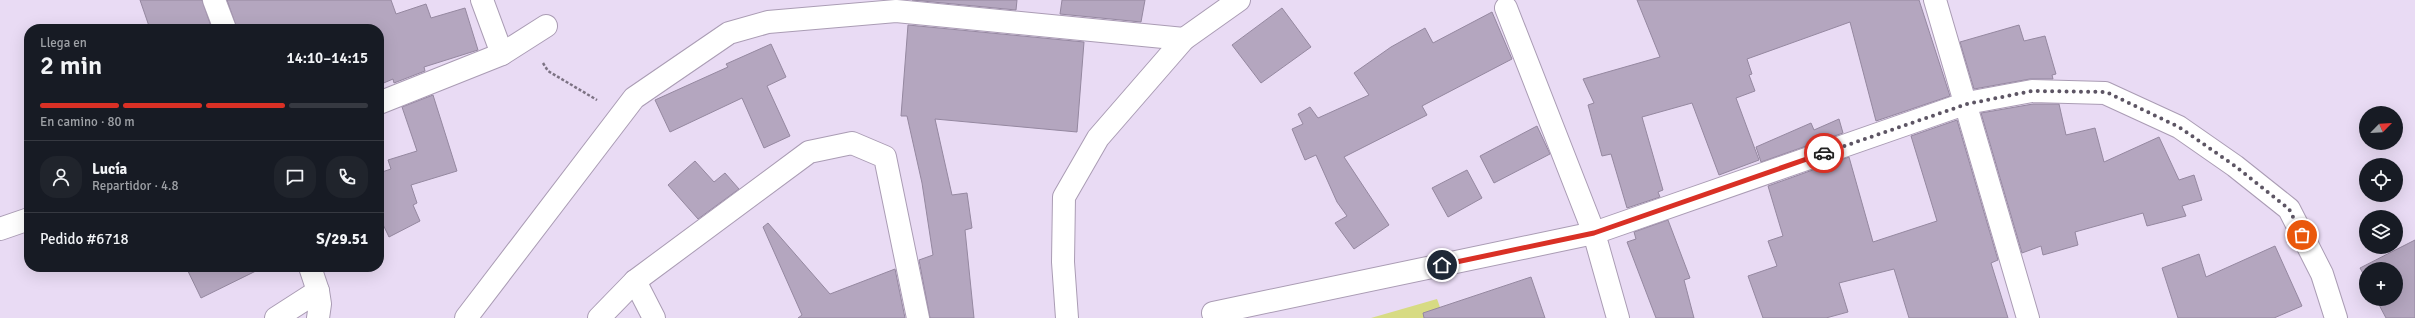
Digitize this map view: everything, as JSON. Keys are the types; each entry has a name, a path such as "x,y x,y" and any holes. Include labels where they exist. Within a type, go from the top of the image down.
{"street":[{"path":"214,0 223,24"},
{"path":"482,0 502,54"},
{"path":"1067,318 1063,262 1064,197 1098,138 1184,39 1239,0"},
{"path":"1935,0 1967,104 2028,318"},
{"path":"1506,8 1594,233 1618,318"},
{"path":"466,318 634,98 729,33 768,22 896,11 1184,39"},
{"path":"384,101 502,54 546,26"},
{"path":"1213,313 1594,233 1967,104 2032,91 2106,92 2179,127 2235,166 2289,209 2322,274 2336,318"},
{"path":"599,318 635,282 810,152 852,143 885,157 918,318"},
{"path":"0,229 24,221"},
{"path":"312,272 318,291 320,304 318,318"},
{"path":"635,282 654,318"},
{"path":"276,318 318,291"}],"path":[{"path":"546,26 539,57 548,71 601,102 617,120"}],"green space":[{"path":"1437,299 1444,318 1371,318"}],"building":[{"path":"140,0 202,0 210,24 148,24"},
{"path":"227,0 391,0 396,14 426,4 431,18 465,8 478,50 424,67 425,71 394,83 393,79 384,83 384,24 235,24"},
{"path":"912,0 1017,0 1016,10"},
{"path":"1062,0 1145,0 1141,22 1060,14"},
{"path":"1637,0 1919,0 1950,96 1876,121 1850,22 1747,59 1752,74 1749,75 1755,91 1736,98 1759,160 1719,175 1692,103 1642,117 1663,190 1658,192 1660,197 1627,208 1611,154 1602,156 1588,105 1594,103 1583,79 1660,57"},
{"path":"1282,8 1311,47 1261,83 1232,45"},
{"path":"1492,12 1512,59 1422,106 1427,115 1344,157 1389,225 1354,249 1335,223 1347,216 1337,202 1316,155 1305,160 1292,129 1303,124 1298,114 1310,107 1318,118 1369,95 1354,73 1391,47 1425,28 1433,43"},
{"path":"908,25 1084,42 1077,132 935,119 952,195 967,193 972,228 965,230 974,318 930,318 919,260 933,255 922,183 907,116 901,116"},
{"path":"2019,25 2024,41 2045,36 2056,74 2052,75 2053,79 2030,79 1974,89 1960,42"},
{"path":"771,44 786,77 767,86 790,136 764,148 742,98 670,132 655,100 728,67 726,64"},
{"path":"433,95 457,171 411,185 417,203 413,205 420,221 389,237 384,226 384,171 391,169 388,160 417,151 402,107"},
{"path":"2033,104 2059,104 2066,135 2095,128 2104,162 2159,137 2179,180 2194,175 2202,200 2182,206 2186,216 2147,226 2143,213 2075,232 2078,245 2043,255 2041,246 2022,253 1981,113"},
{"path":"1839,119 1843,133 1761,162 1756,147 1811,123 1814,130"},
{"path":"1957,120 1998,260 1991,263 2008,318 1909,318 1894,269 1839,283 1848,312 1826,318 1763,318 1748,276 1777,266 1768,241 1783,236 1768,186 1849,157 1873,242 1937,221 1911,136"},
{"path":"1537,126 1550,154 1494,183 1480,156"},
{"path":"695,161 714,182 725,173 739,189 698,219 668,185"},
{"path":"1467,170 1482,198 1448,217 1432,188"},
{"path":"1668,220 1690,278 1684,280 1694,318 1656,318 1627,242 1636,239 1634,232"},
{"path":"768,223 830,294 895,269 905,318 798,318 802,315 763,227"},
{"path":"2415,240 2415,318 2386,318 2380,306 2403,306 2403,262 2372,262 2388,254 2403,254 2403,246"},
{"path":"2275,246 2302,306 2274,318 2178,318 2162,268 2199,254 2206,277"},
{"path":"188,272 254,272 201,298"},
{"path":"1531,277 1545,318 1424,318 1423,313"}],"way so far":[{"path":"1824,153 1967,104 2032,91 2106,92 2179,127 2235,166 2289,209 2302,235"}],"route":[{"path":"1442,265 1594,233 1824,153"}]}
